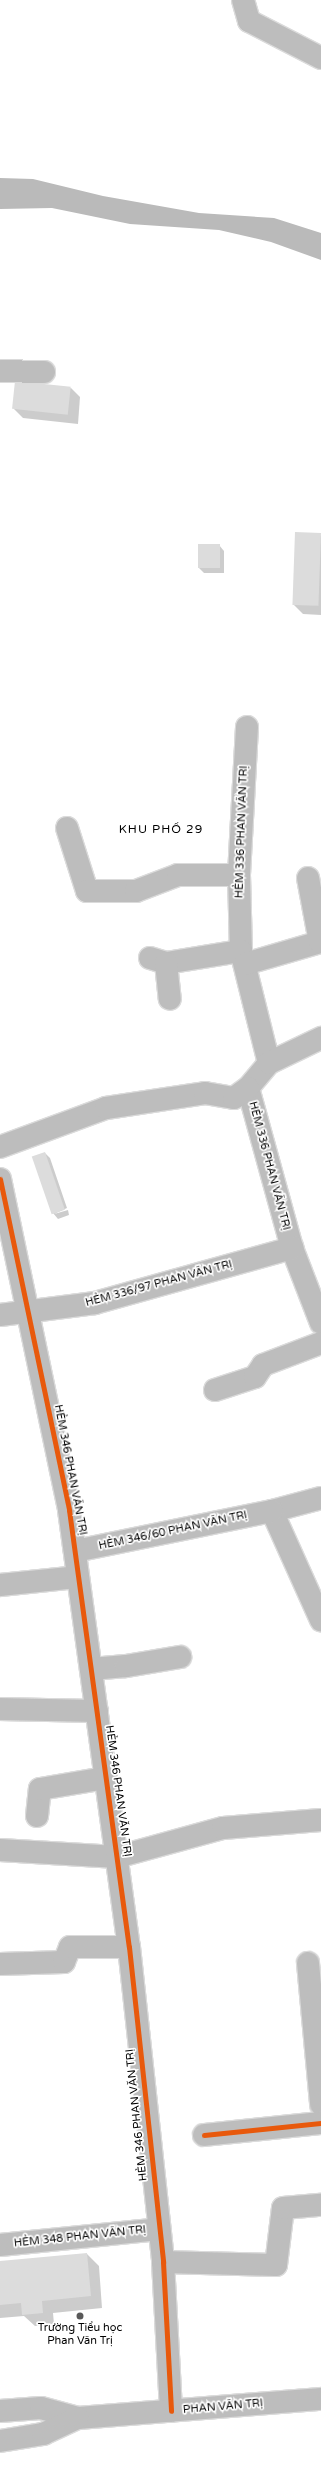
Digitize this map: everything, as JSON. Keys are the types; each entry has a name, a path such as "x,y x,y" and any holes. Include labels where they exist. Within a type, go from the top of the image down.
{"street":[{"path":"243,0 249,21 321,58"},
{"path":"0,371 44,372"},
{"name":"HẺM 336 PHAN VĂN TRỊ","path":"247,727 239,876 243,957 269,1063 248,1088 292,1248 321,1323"},
{"path":"67,828 87,891 136,891 178,875 239,876"},
{"path":"170,999 158,960 243,957 320,942 308,878"},
{"path":"269,1063 321,1038"},
{"path":"0,1147 106,1108 204,1093 234,1098 248,1088"},
{"name":"HẺM 346 PHAN VĂN TRỊ","path":"0,1179 69,1510 129,1947 163,2262 172,2411"},
{"name":"HẺM 336/97 PHAN VĂN TRỊ","path":"0,1315 28,1313 95,1303 292,1248"},
{"path":"215,1390 255,1377 263,1365 321,1343"},
{"path":"321,1498 272,1511 321,1620"},
{"name":"HẺM 346/60 PHAN VĂN TRỊ","path":"74,1551 272,1511"},
{"path":"0,1585 78,1577"},
{"path":"91,1669 126,1666 180,1657"},
{"path":"0,1709 97,1711"},
{"path":"37,1816 40,1789 106,1778"},
{"path":"0,1850 117,1857 223,1828 321,1820"},
{"path":"0,1964 64,1962 70,1948 129,1947"},
{"path":"308,1963 321,2104"},
{"path":"204,2135 321,2124"},
{"path":"163,2262 276,2265 282,2208 321,2205"},
{"name":"HẺM 348 PHAN VĂN TRỊ","path":"0,2245 159,2229"},
{"name":"PHAN VĂN TRỊ","path":"0,2411 41,2408 78,2418 321,2399"},
{"name":"PHAN VĂN TRỊ","path":"0,2441 43,2434 78,2418"}],"shaded area":[{"path":"0,178 33,179 103,196 199,213 274,218 321,233 321,260 271,242 219,230 130,224 52,208 0,209"}],"building":[{"path":"15,381 71,387 68,415 12,409"},
{"path":"295,532 321,533 318,606 292,605"},
{"path":"198,544 220,544 220,568 198,568"},
{"path":"45,1152 65,1210 52,1214 32,1157"},
{"path":"87,2253 91,2296 42,2301 43,2313 22,2315 21,2303 0,2305 0,2261"}],"cycle path":[{"path":"0,1179 69,1510 129,1947 163,2262 171,2411"},
{"path":"204,2135 321,2123"}],"place":[{"name":"Trường Tiểu học Phan Văn Trị","path":"80,2316"}],"district":[{"name":"KHU PHỐ 29","path":"161,830"}]}
